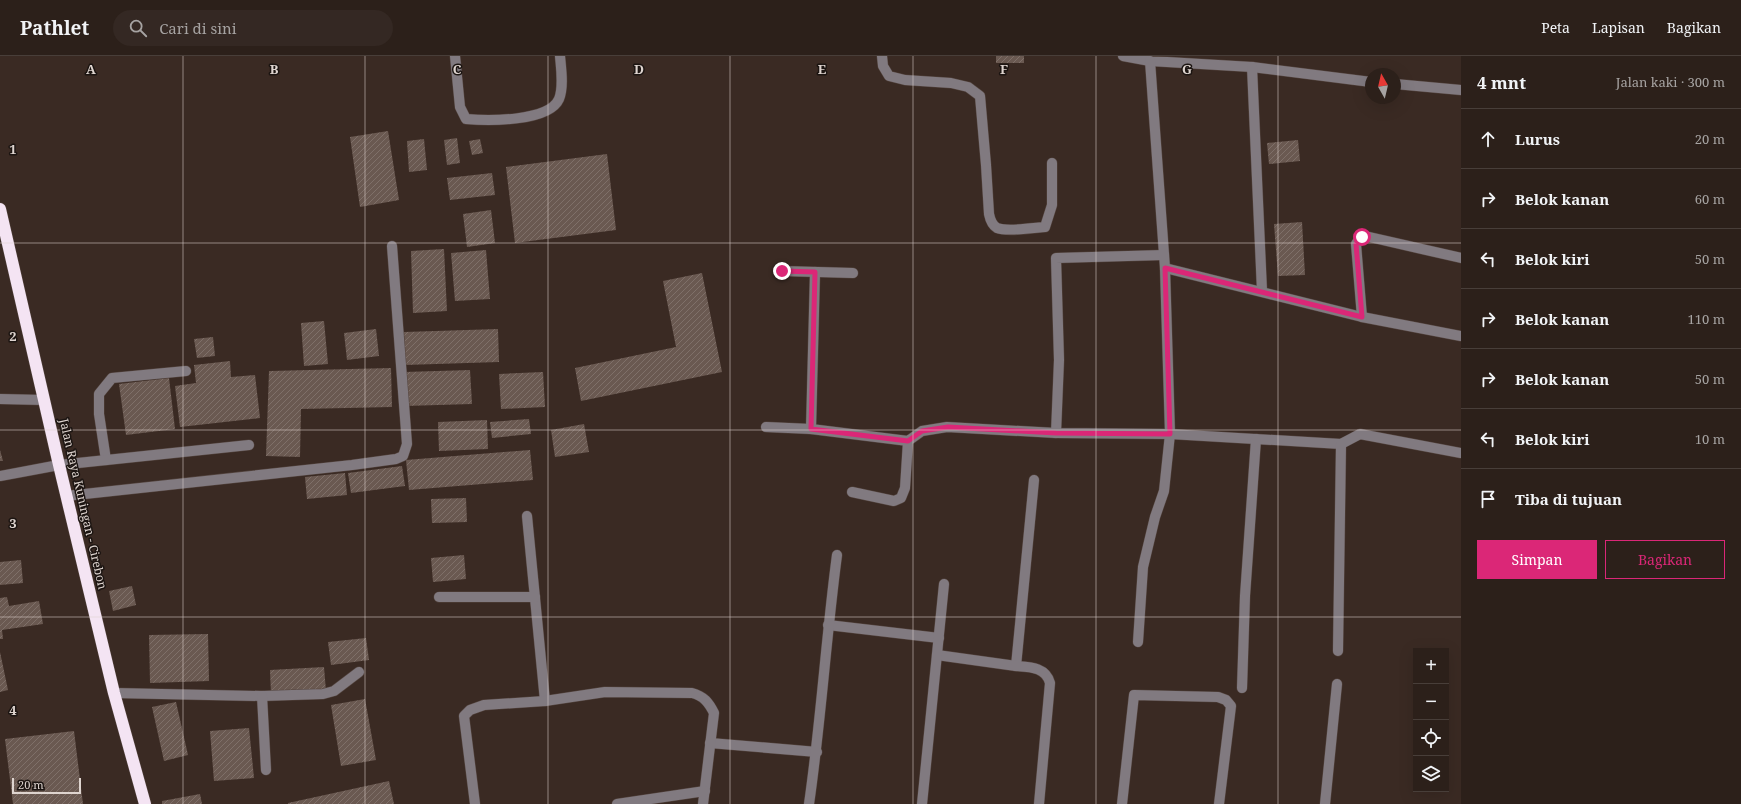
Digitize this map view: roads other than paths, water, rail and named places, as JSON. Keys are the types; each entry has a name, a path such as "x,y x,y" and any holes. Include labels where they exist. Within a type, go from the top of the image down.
{"highway":[{"name":"Jalan Raya Kuningan - Cirebon","path":"0,209 58,465 114,693 145,804"}],"street":[{"path":"455,56 460,107 466,119 484,121 528,116 543,112 552,106 559,99 561,87 560,56"},
{"path":"882,56 883,66 888,76 905,80 951,83 968,87 980,96 989,214 991,222 997,228 1045,227 1052,205 1052,163"},
{"path":"1123,56 1150,61 1252,67 1365,81"},
{"path":"1138,642 1143,567 1155,518 1164,491 1170,434 1165,268 1150,61"},
{"path":"1252,67 1262,291"},
{"path":"1401,85 1461,90"},
{"path":"1362,317 1356,244 1362,237 1365,236 1461,258"},
{"path":"66,496 352,465 403,456 406,444 392,246"},
{"path":"1056,433 1059,360 1056,258 1164,256"},
{"path":"1165,268 1362,317 1461,336"},
{"path":"782,271 853,273"},
{"path":"811,429 815,272"},
{"path":"106,460 99,414 99,394 112,378 186,371"},
{"path":"0,399 44,400"},
{"path":"766,427 811,429 908,441 922,431 948,427 1056,433 1170,434 1341,444 1360,434 1461,453"},
{"path":"1242,688 1245,596 1256,440"},
{"path":"852,492 894,501 901,498 905,488 908,441"},
{"path":"0,476 58,465 249,444"},
{"path":"1338,652 1341,444"},
{"path":"1016,666 1034,480"},
{"path":"527,516 545,700"},
{"path":"809,804 817,752 828,625 838,555"},
{"path":"922,804 944,584"},
{"path":"439,597 535,597"},
{"path":"828,625 939,638"},
{"path":"937,655 1040,670 1048,676 1050,684 1039,804"},
{"path":"114,693 262,696 323,694 334,691 359,672"},
{"path":"1325,804 1337,684"},
{"path":"475,804 464,716 470,710 484,705 545,700 605,692 692,692 700,695 708,702 714,713 705,791 702,804"},
{"path":"1122,804 1134,695 1218,697 1228,702 1231,706 1219,804"},
{"path":"262,696 266,770"},
{"path":"710,744 817,752"},
{"path":"617,804 705,791"}]}
